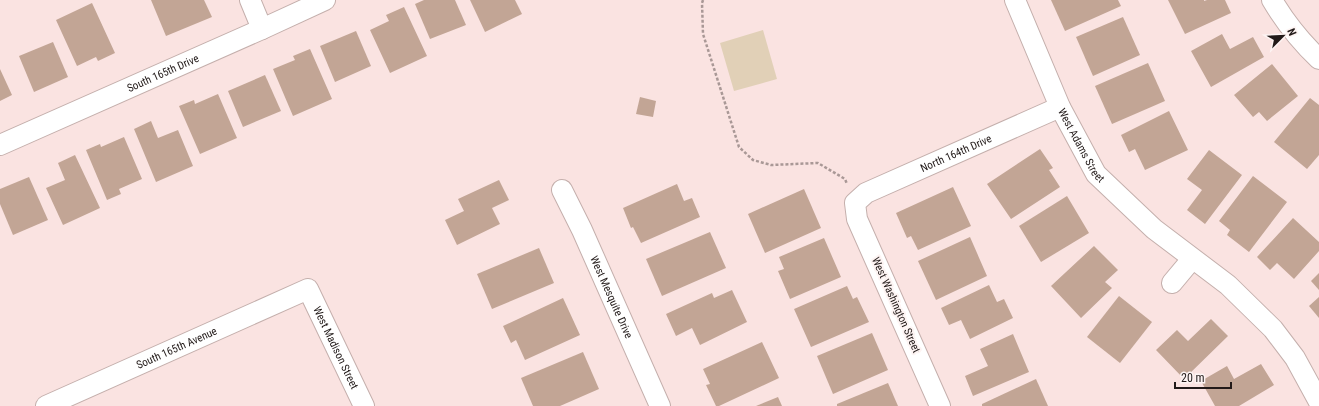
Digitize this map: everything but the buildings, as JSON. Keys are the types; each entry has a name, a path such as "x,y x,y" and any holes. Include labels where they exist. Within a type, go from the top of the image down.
{"street":[{"path":"250,0 262,29"},
{"name":"South 165th Drive","path":"0,145 324,0"},
{"name":"West Adams Street","path":"1015,0 1060,107 1096,174 1154,229 1228,286 1273,329 1295,358 1319,402"},
{"path":"1272,0 1281,16 1302,43 1319,59"},
{"name":"North 164th Drive","path":"855,204 866,193 1060,107"},
{"name":"West Mesquite Drive","path":"562,190 582,230 660,406"},
{"name":"West Washington Street","path":"855,204 857,218 940,406"},
{"path":"1172,283 1192,258"},
{"name":"South 165th Avenue","path":"46,406 308,289"},
{"name":"West Madison Street","path":"308,289 364,406"}],"path":[{"path":"703,0 703,34 739,147 754,160 771,165 818,163 845,179 855,204"}],"shaded area":[{"path":"763,30 777,79 734,91 720,43"}]}
